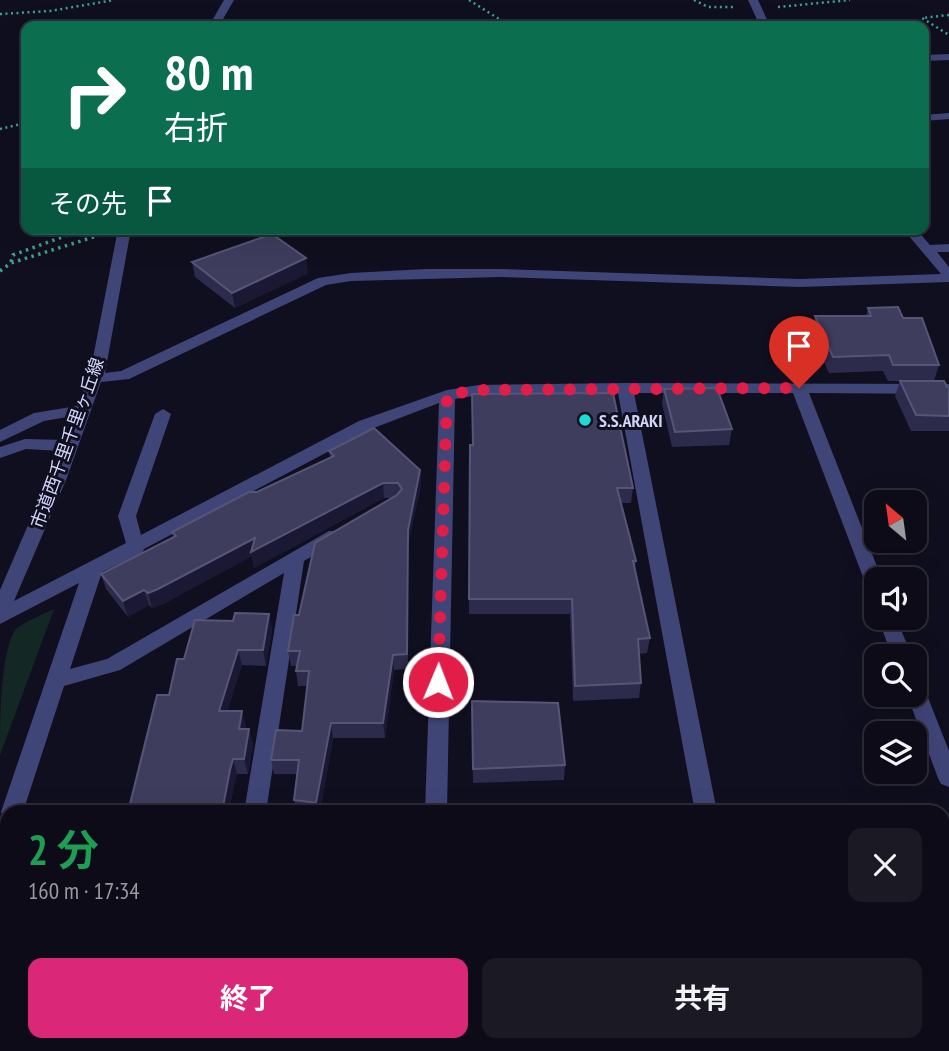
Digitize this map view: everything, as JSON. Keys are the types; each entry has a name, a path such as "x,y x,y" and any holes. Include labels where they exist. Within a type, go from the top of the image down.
{"street":[{"path":"217,21 229,0"},
{"path":"754,5 762,21"},
{"path":"929,58 949,57"},
{"path":"929,118 949,116"},
{"name":"市道西千里千里ヶ丘線","path":"0,611 70,446 95,378 124,235"},
{"path":"914,235 949,276"},
{"path":"924,249 949,248"},
{"path":"95,378 124,376 323,281 351,277 552,273 771,281 949,276"},
{"path":"625,388 705,805"},
{"path":"0,617 136,548 365,425 447,395 478,390 625,388 949,389"},
{"path":"799,388 868,567"},
{"path":"436,805 447,395"},
{"path":"0,437 40,416 82,410"},
{"path":"136,548 127,516 163,414"},
{"path":"0,453 25,444 70,446"},
{"path":"58,680 113,665 355,524"},
{"path":"256,805 296,557"},
{"path":"14,805 93,570"},
{"path":"922,707 949,778"}],"path":[{"path":"0,14 50,11 114,0"},
{"path":"469,0 502,21"},
{"path":"694,0 708,7 850,0"},
{"path":"927,21 922,18 949,15"},
{"path":"929,22 949,35"},
{"path":"0,129 21,124"},
{"path":"11,263 13,255 68,235"},
{"path":"0,271 11,263 100,235"}],"green space":[{"path":"54,609 0,755 2,689 10,641 19,627"}],"building":[{"path":"269,235 273,235 306,258 232,293 192,262"},
{"path":"898,307 903,318 922,318 939,365 893,365 889,355 833,357 815,316 871,316 868,308"},
{"path":"900,381 944,381 949,387 949,416 916,415"},
{"path":"717,388 732,429 675,432 664,389"},
{"path":"613,393 633,488 617,488 636,561 633,561 650,638 638,639 641,683 575,686 572,599 469,599 472,394"},
{"path":"374,428 420,470 408,530 407,654 393,655 383,723 331,723 316,803 294,800 299,760 271,760 276,730 302,731 309,671 296,671 300,651 288,651 294,615 299,615 315,543 397,495 402,489 398,483 383,483 251,552 255,538 158,589 148,593 144,590 123,601 101,574 176,536 172,532 249,492 257,492 334,456 329,451"},
{"path":"235,613 269,614 263,650 238,650 219,711 242,711 239,729 249,729 244,759 233,759 223,805 130,805 157,695 169,695 177,659 184,659 195,620 233,621"},
{"path":"472,701 558,703 565,765 473,769"}],"place":[{"name":"S.S.ARAKI","path":"585,420"}],"route":[{"path":"438,682 447,395 478,390 799,388"}]}
